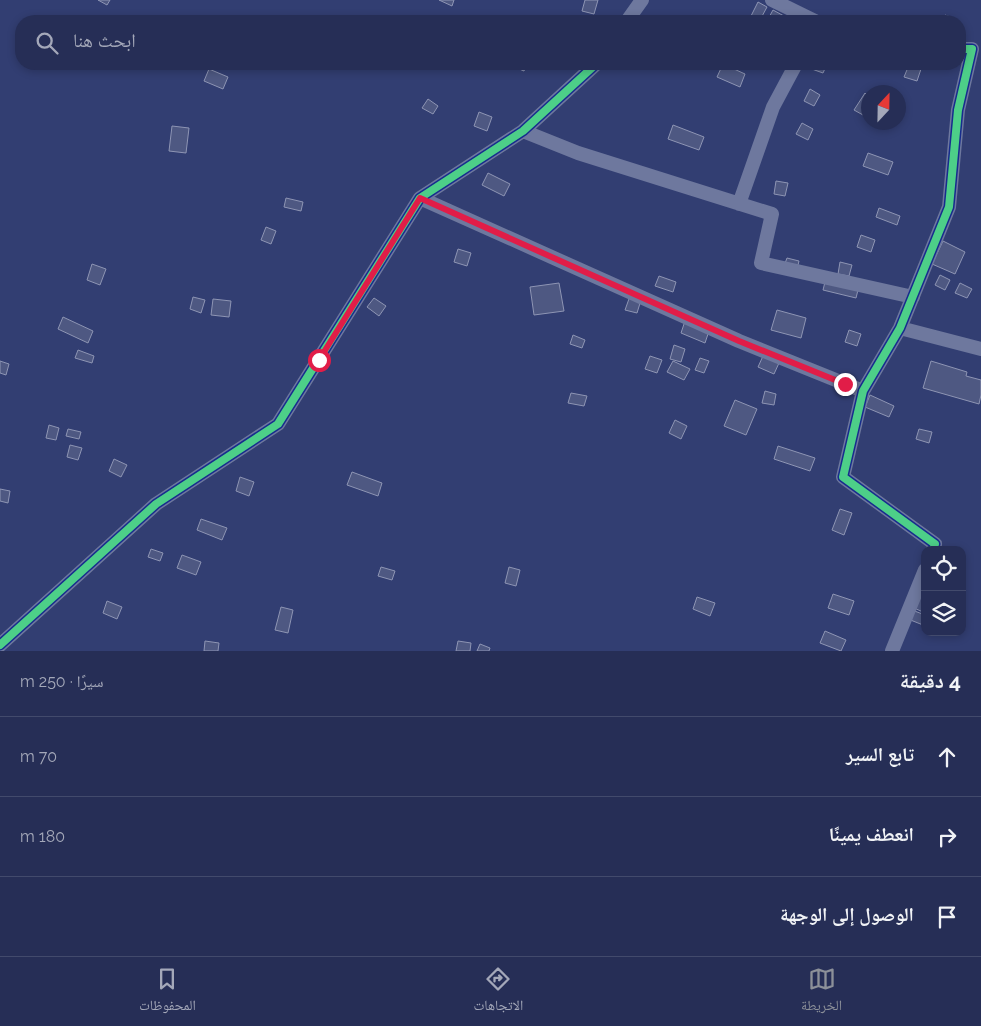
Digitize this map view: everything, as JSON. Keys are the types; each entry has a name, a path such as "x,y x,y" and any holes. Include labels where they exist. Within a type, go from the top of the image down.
{"street":[{"path":"631,15 642,0"},
{"path":"772,0 803,15"},
{"path":"935,546 936,544 843,477 863,391 900,328 949,207 958,110 971,49"},
{"path":"0,645 156,504 278,424 420,198 523,131 589,70"},
{"path":"739,204 773,107 793,70"},
{"path":"523,131 578,153 772,214 761,263 913,297"},
{"path":"420,198 739,341 863,391"},
{"path":"900,328 981,349"},
{"path":"892,651 921,580"}],"building":[{"path":"98,0 110,0 107,5"},
{"path":"439,0 454,0 452,6"},
{"path":"585,0 598,0 594,14 582,11"},
{"path":"758,2 767,7 763,15 752,15"},
{"path":"773,10 782,15 770,15"},
{"path":"209,70 228,77 223,89 204,81"},
{"path":"720,70 736,70 745,74 740,87 717,77"},
{"path":"907,70 921,70 917,81 904,77"},
{"path":"810,89 820,95 814,106 804,101"},
{"path":"428,99 438,106 433,114 422,108"},
{"path":"861,99 861,114 854,110"},
{"path":"479,112 492,117 487,131 474,126"},
{"path":"802,123 813,129 808,140 796,134"},
{"path":"673,125 704,137 699,150 668,139"},
{"path":"172,126 189,128 186,153 169,151"},
{"path":"868,153 893,162 888,175 863,166"},
{"path":"488,173 510,184 504,196 482,185"},
{"path":"776,181 788,183 785,196 774,194"},
{"path":"286,198 303,202 301,211 284,207"},
{"path":"879,208 900,216 897,225 876,217"},
{"path":"266,227 276,231 271,244 261,240"},
{"path":"861,235 875,240 871,252 857,247"},
{"path":"943,241 965,252 955,274 932,264"},
{"path":"458,249 471,253 467,266 454,262"},
{"path":"787,258 799,261 797,269 784,266"},
{"path":"840,262 852,265 849,276 838,274"},
{"path":"92,264 106,269 100,285 87,280"},
{"path":"940,275 950,280 945,290 935,285"},
{"path":"659,276 676,282 673,292 655,286"},
{"path":"826,278 859,286 856,298 823,290"},
{"path":"559,283 564,311 534,315 530,287"},
{"path":"960,283 972,289 967,298 955,293"},
{"path":"630,296 641,300 637,313 625,310"},
{"path":"193,297 205,300 201,313 190,309"},
{"path":"374,298 386,306 379,316 367,307"},
{"path":"213,299 231,301 229,317 211,315"},
{"path":"777,310 806,318 801,338 771,330"},
{"path":"63,317 93,331 88,343 58,329"},
{"path":"685,321 709,331 705,343 681,333"},
{"path":"849,330 861,334 857,346 845,342"},
{"path":"573,335 585,340 582,348 570,344"},
{"path":"674,345 685,349 681,362 670,359"},
{"path":"78,350 94,356 92,363 75,358"},
{"path":"650,356 662,360 657,373 645,369"},
{"path":"763,356 779,363 774,374 758,367"},
{"path":"700,358 709,361 704,373 695,370"},
{"path":"0,361 9,364 6,375 0,373"},
{"path":"673,361 690,369 684,380 667,372"},
{"path":"931,361 967,372 966,376 981,380 979,404 923,388"},
{"path":"765,391 776,394 774,405 762,403"},
{"path":"571,393 587,396 584,406 568,403"},
{"path":"870,395 894,406 889,417 865,407"},
{"path":"735,400 757,409 746,435 724,426"},
{"path":"675,420 687,426 681,439 669,433"},
{"path":"49,425 59,428 56,440 46,438"},
{"path":"68,429 81,432 79,439 66,436"},
{"path":"919,429 932,432 929,443 916,439"},
{"path":"70,445 82,448 78,460 67,457"},
{"path":"778,446 815,458 810,471 774,459"},
{"path":"114,459 127,465 121,477 109,471"},
{"path":"352,472 382,483 378,496 347,485"},
{"path":"240,477 254,482 249,496 236,491"},
{"path":"0,489 10,491 8,503 0,501"},
{"path":"840,509 852,513 844,535 832,530"},
{"path":"201,519 227,528 222,540 197,530"},
{"path":"151,549 163,553 160,561 148,557"},
{"path":"182,555 201,562 196,575 177,568"},
{"path":"381,567 395,571 392,580 378,576"},
{"path":"509,567 520,570 516,586 505,583"},
{"path":"919,592 921,593 921,611 912,607"},
{"path":"833,594 854,601 849,615 828,608"},
{"path":"697,597 715,603 710,616 693,609"},
{"path":"107,601 122,607 117,619 103,613"},
{"path":"281,607 293,610 288,633 275,630"},
{"path":"912,610 921,613 921,624 908,619"},
{"path":"825,631 846,640 841,651 820,643"},
{"path":"205,641 219,643 218,651 204,651"},
{"path":"458,641 471,643 470,651 456,651"},
{"path":"480,644 490,648 489,651 477,651"}],"cycle path":[{"path":"934,546 935,544 843,477 863,391 900,328 949,207 958,110 972,49 966,49"},
{"path":"0,645 156,504 278,424 420,198 523,131 589,70"}],"route":[{"path":"319,360 420,198 739,341 845,384"}]}
